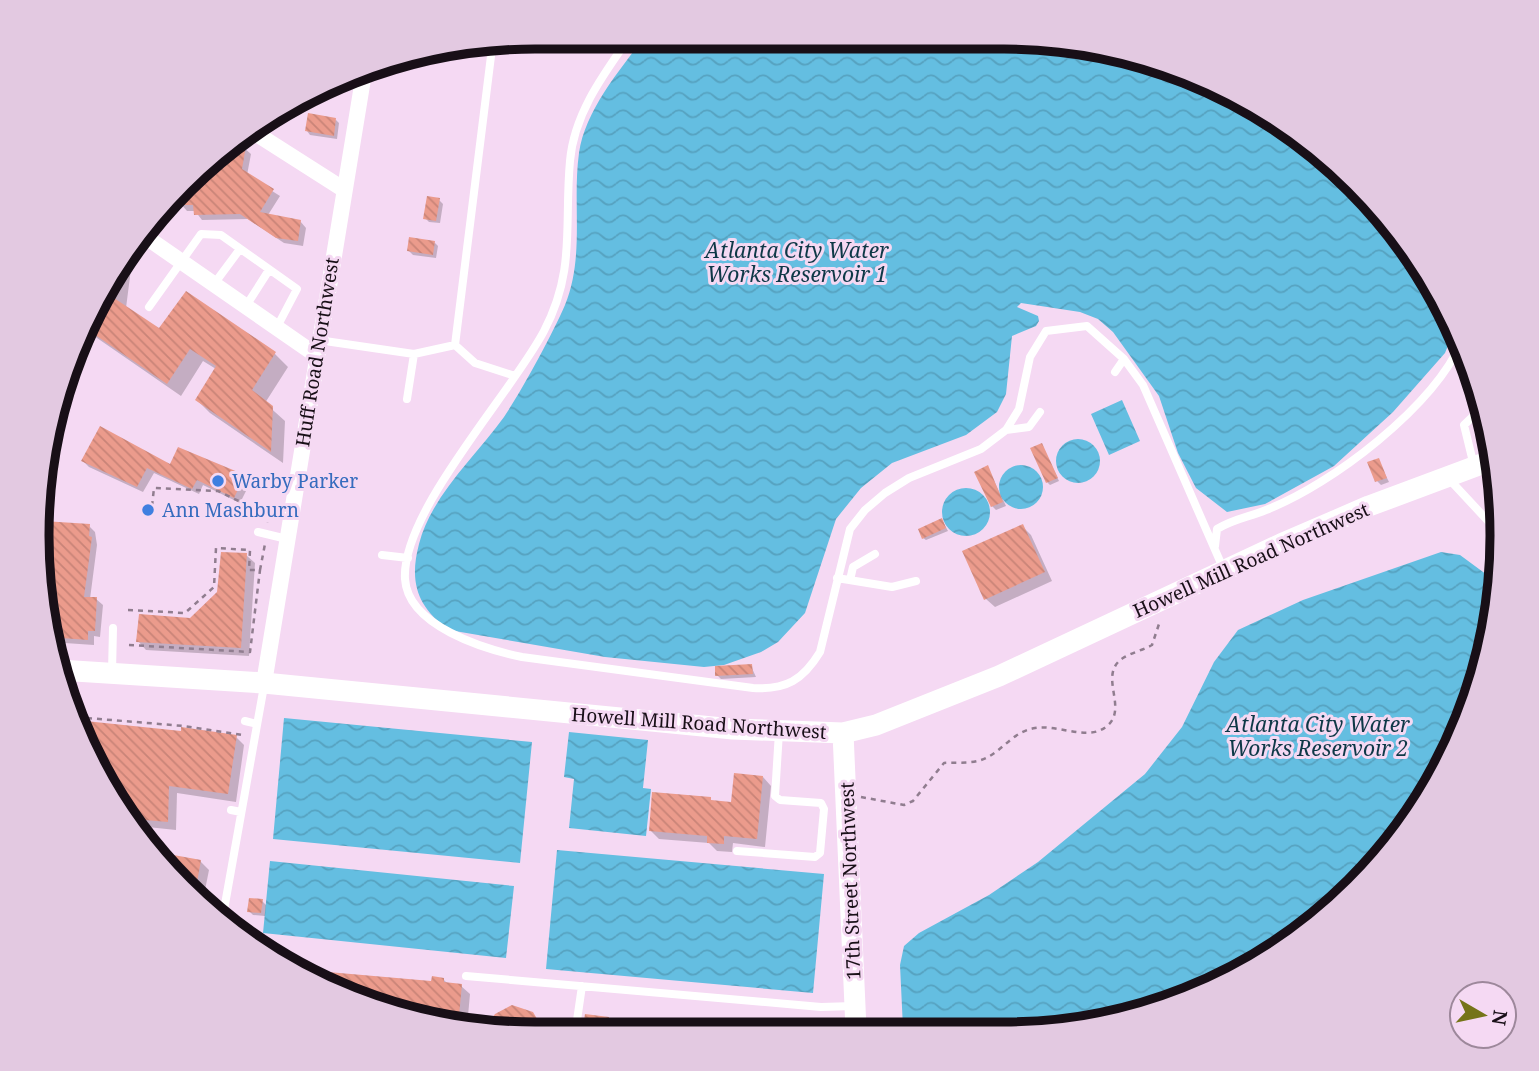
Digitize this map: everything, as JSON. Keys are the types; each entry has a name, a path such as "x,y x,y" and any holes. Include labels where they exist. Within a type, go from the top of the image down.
{"main road":[{"name":"Howell Mill Road Northwest","path":"69,670 264,682 779,732 842,733 876,725 999,676 1369,506 1484,463"},
{"name":"17th Street Northwest","path":"842,733 856,1022"}],"street":[{"name":"Huff Road Northwest","path":"264,682 281,543 364,81"},
{"path":"259,135 343,189"},
{"path":"150,239 277,328 317,347"}],"lane":[{"path":"621,49 600,79 581,116 570,159 568,261 562,286 544,331 423,512 408,558 405,580 413,600 429,618 440,627 486,649 522,657 772,689 788,685 810,668 820,652 831,624 837,578 850,529 865,510 909,478 981,449 1006,430 1019,410 1033,350 1046,331 1087,326 1124,359 1143,385 1224,571"},
{"path":"454,345 492,51"},
{"path":"149,307 201,234 221,235 297,289 277,328"},
{"path":"214,284 240,248"},
{"path":"246,306 269,270"},
{"path":"454,345 475,363 514,376"},
{"path":"317,347 414,354 454,345"},
{"path":"407,399 414,354"},
{"path":"1214,549 1217,529 1238,517 1265,511 1344,468 1383,436 1425,392 1455,354"},
{"path":"1115,372 1124,359"},
{"path":"1006,430 1029,428 1040,412"},
{"path":"1474,415 1464,425 1474,466"},
{"path":"1446,476 1490,523"},
{"path":"262,533 281,543"},
{"path":"850,580 853,567 875,554"},
{"path":"382,555 408,558"},
{"path":"837,578 892,587 916,580"},
{"path":"112,672 113,628"},
{"name":"Huff Road Northwest","path":"224,908 232,842 242,812 264,682"},
{"path":"245,721 257,724"},
{"path":"737,851 815,857 820,853 824,808 821,803 780,800 775,796 779,732"},
{"path":"231,810 242,812"},
{"path":"466,976 821,1007 855,1006"},
{"path":"577,1022 582,986"}],"path":[{"path":"152,506 154,488 218,491 249,506 269,510 262,533"},
{"path":"254,658 250,652 264,544 281,543"},
{"path":"128,610 185,613 215,587 216,548 250,550 249,570 260,570"},
{"path":"847,798 879,798 904,805 920,794 944,763 981,760 1013,735 1047,727 1096,733 1107,727 1116,710 1112,679 1114,667 1124,657 1152,645 1159,631 1163,600"},
{"path":"129,645 250,652"},
{"path":"87,718 184,726 243,735"}],"water":[{"name":"Atlanta City Water Works Reservoir 1","path":"635,49 1004,49 1098,58 1160,75 1219,99 1247,114 1300,150 1348,191 1408,265 1450,341 1445,353 1393,412 1334,466 1265,504 1227,512 1196,488 1178,453 1159,396 1113,332 1098,319 1080,312 1021,303 1017,307 1038,316 1039,321 1036,326 1012,336 1006,394 997,412 966,435 892,463 861,488 836,519 805,613 778,642 761,652 724,665 704,667 605,657 449,630 429,612 418,593 415,570 419,544 433,509 511,406 545,347 565,305 575,268 577,172 582,137 604,92"},
{"path":"1122,400 1140,441 1109,455 1091,414"},
{"path":"1078,439 1093,446 1100,461 1093,476 1078,483 1063,476 1056,461 1063,446"},
{"path":"1021,465 1036,472 1043,487 1036,502 1021,509 1006,502 999,487 1006,472"},
{"path":"966,488 983,495 990,512 983,529 966,536 949,529 942,512 949,495"},
{"name":"Atlanta City Water Works Reservoir 2","path":"1441,552 1460,555 1488,576 1481,630 1473,661 1453,722 1440,751 1408,806 1348,880 1300,921 1247,957 1190,985 1160,996 1098,1013 1067,1018 1004,1022 903,1022 900,965 904,946 919,933 989,895 1038,862 1145,774 1182,727 1214,662 1238,630 1303,600"},
{"path":"284,718 532,742 520,863 273,839"},
{"path":"569,732 648,740 643,788 651,789 646,836 569,828 574,779 564,777"},
{"path":"557,850 824,874 813,993 546,969"},
{"path":"270,861 514,886 506,958 263,933"}],"building":[{"path":"308,113 336,118 334,136 305,131"},
{"path":"245,145 242,169 274,189 260,212 301,220 298,241 276,238 240,214 194,215 193,205 179,205 191,191"},
{"path":"427,196 440,198 436,221 423,219"},
{"path":"409,237 435,241 433,255 407,251"},
{"path":"115,291 114,298 159,328 186,291 276,352 252,390 273,406 271,452 195,400 216,366 190,349 167,384 93,333"},
{"path":"100,426 170,464 178,447 245,475 234,498 197,480 192,489 147,468 137,487 81,461"},
{"path":"1042,443 1058,478 1046,483 1030,448"},
{"path":"1379,458 1387,478 1375,482 1367,462"},
{"path":"988,465 1003,502 991,507 974,472"},
{"path":"942,518 946,528 922,539 918,529"},
{"path":"49,521 90,524 89,536 92,537 84,597 97,597 95,631 88,631 88,640 60,638 50,567"},
{"path":"1023,524 1045,572 984,600 962,551"},
{"path":"221,552 247,553 241,648 136,642 139,614 190,618 217,592"},
{"path":"752,664 753,674 715,676 715,666"},
{"path":"86,721 181,731 181,727 237,735 228,794 169,786 168,822 141,820 114,779"},
{"path":"734,773 763,776 757,839 724,836 724,844 707,843 707,836 649,831 652,792 711,797 711,800 731,802"},
{"path":"168,854 201,860 197,885"},
{"path":"249,898 263,899 261,913 247,912"},
{"path":"318,971 431,981 432,976 444,978 444,982 462,984 459,1016 379,996"},
{"path":"512,1005 533,1012 539,1022 491,1020 495,1014"},
{"path":"585,1014 609,1017 608,1022 584,1022"}],"place":[{"name":"Warby Parker","path":"218,481"},
{"name":"Ann Mashburn","path":"148,510"}]}
